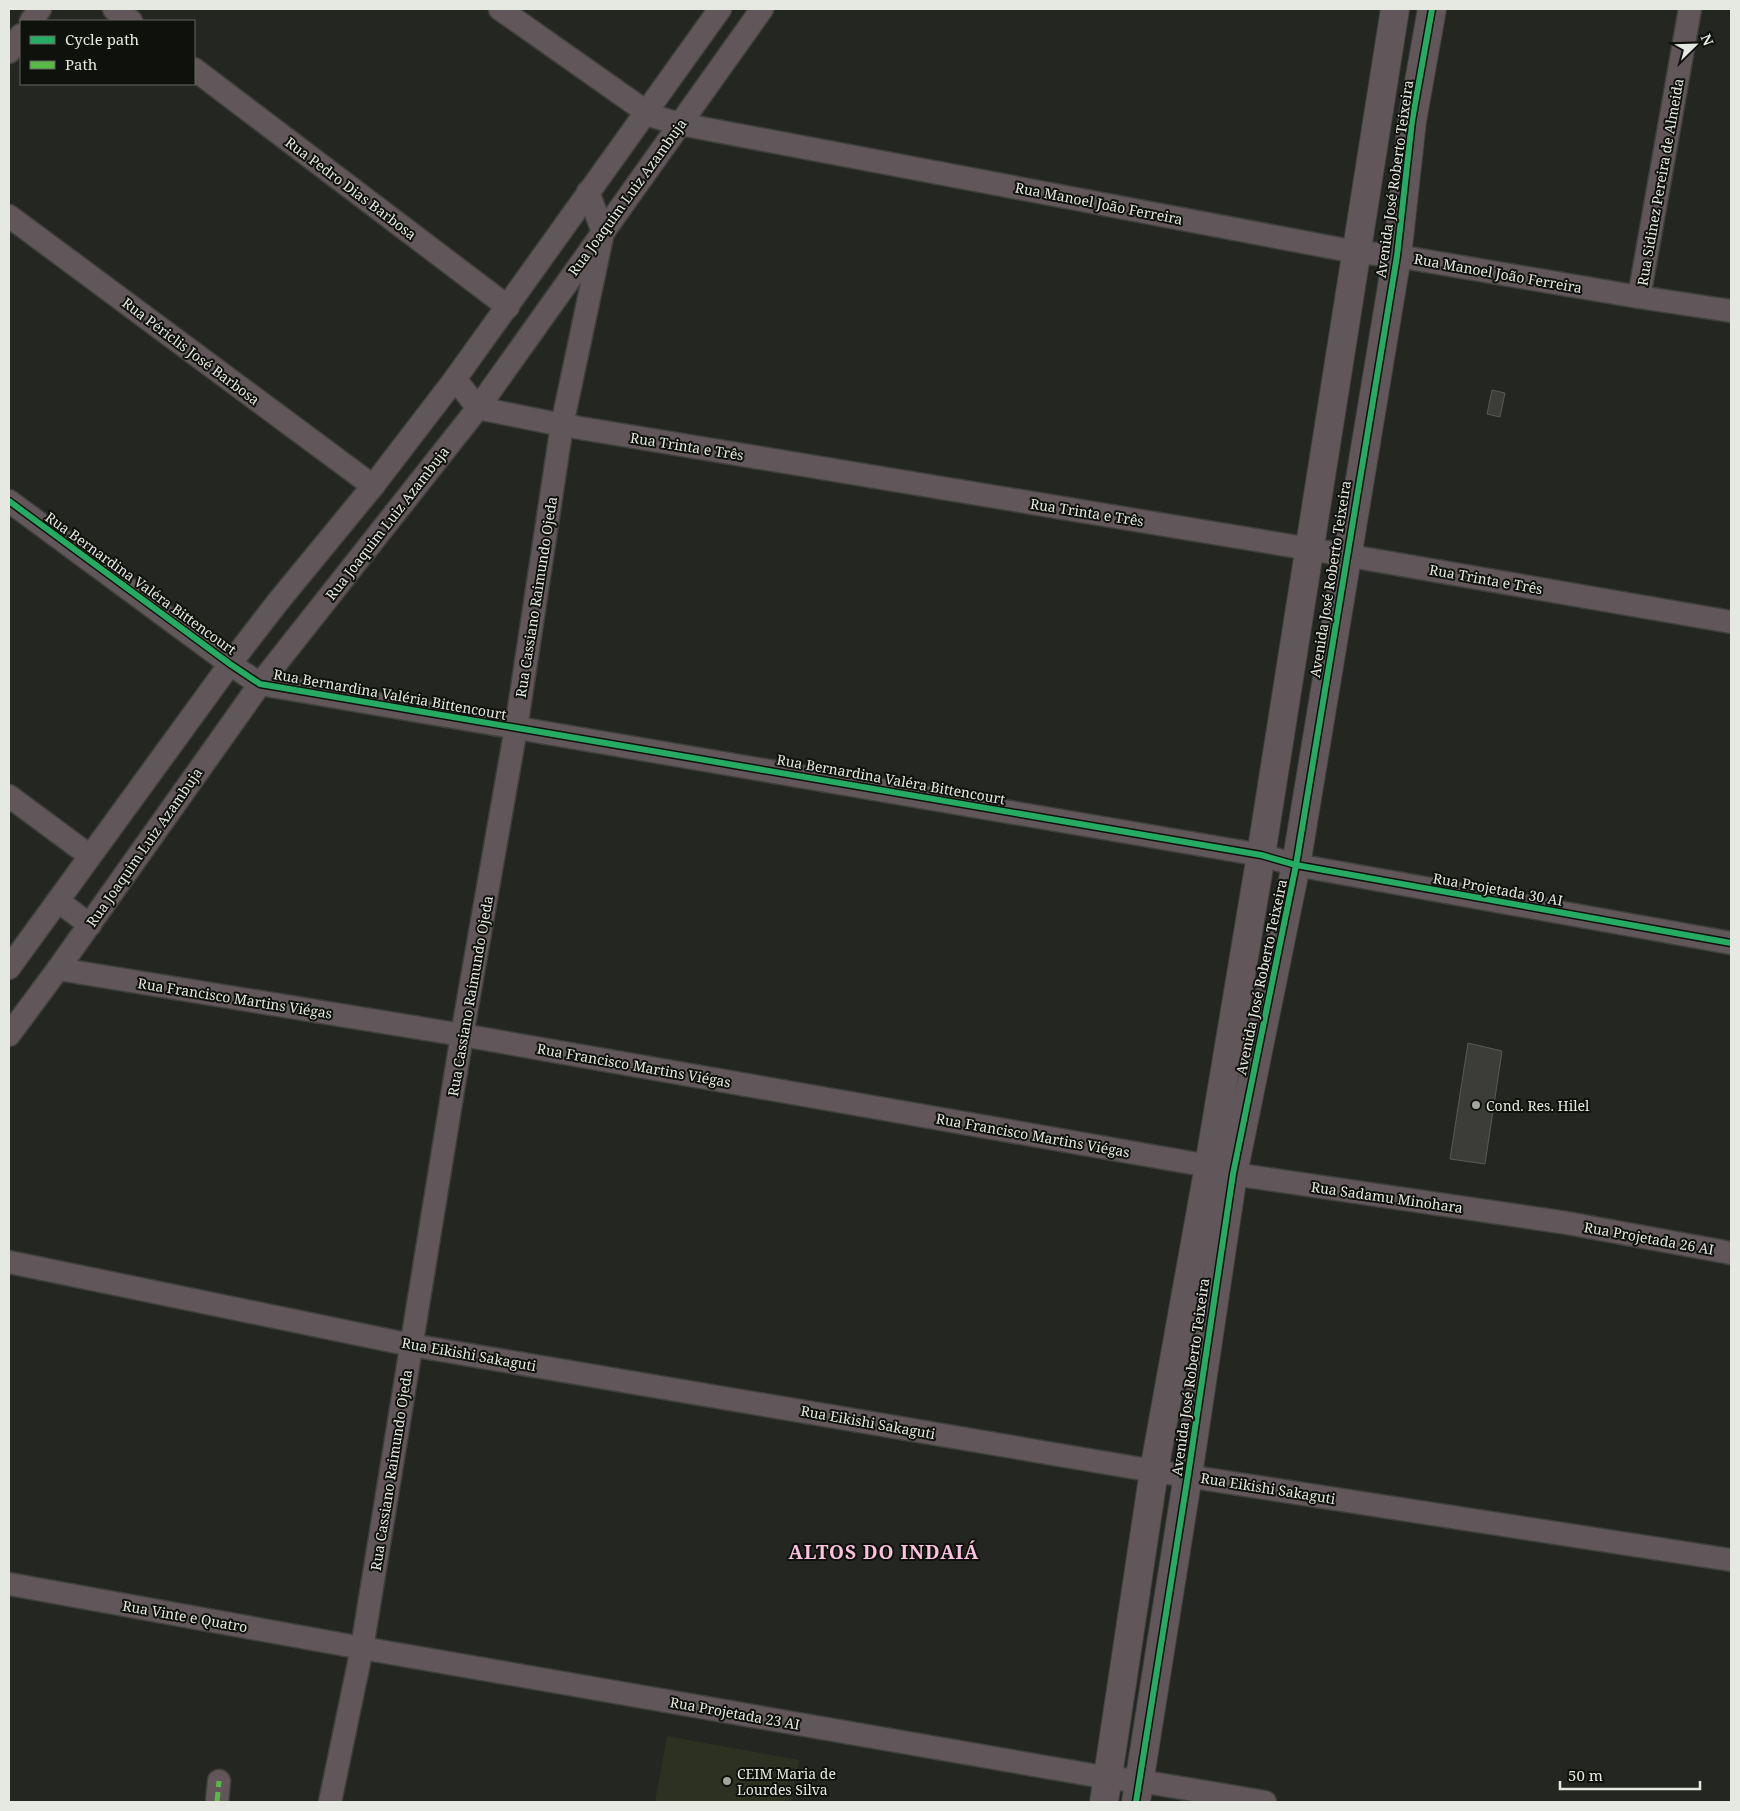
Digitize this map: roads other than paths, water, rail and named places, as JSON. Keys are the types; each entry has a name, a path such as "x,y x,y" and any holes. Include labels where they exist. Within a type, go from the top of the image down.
{"street":[{"path":"32,20 40,9"},
{"path":"114,9 130,20"},
{"name":"Rua Manoel João Ferreira","path":"500,9 652,116 680,124 1356,252 1398,256 1731,311"},
{"path":"9,968 230,664 277,603 373,486 455,379 720,9"},
{"name":"Rua Joaquim Luiz Azambuja","path":"9,1035 90,925 260,684 478,408 762,9"},
{"name":"Avenida José Roberto Teixeira","path":"1138,1792 1188,1475 1221,1170 1261,855 1395,9"},
{"name":"Avenida José Roberto Teixeira","path":"1106,1790 1154,1471 1221,1170 1296,865 1398,256 1412,122 1432,9"},
{"name":"Rua Sidinez Pereira de Almeida","path":"1639,297 1690,9"},
{"path":"9,52 20,36"},
{"name":"Rua Pedro Dias Barbosa","path":"195,70 508,307"},
{"path":"588,192 602,232"},
{"name":"Rua Périclis José Barbosa","path":"9,216 373,486"},
{"name":"Rua Cassiano Raimundo Ojeda","path":"330,1802 362,1648 462,1035 516,728 562,426 602,232"},
{"path":"455,379 478,408"},
{"name":"Rua Trinta e Três","path":"478,408 562,426 1310,548 1731,622"},
{"name":"Rua Bernardina Valéra Bittencourt","path":"9,501 230,664 260,684"},
{"name":"Rua Bernardina Valéria Bittencourt","path":"260,684 516,728"},
{"name":"Rua Bernardina Valéra Bittencourt","path":"516,728 1261,855"},
{"path":"9,796 90,856"},
{"name":"Rua Projetada 30 AI","path":"1261,855 1296,865 1731,943"},
{"path":"58,901 90,925"},
{"name":"Rua Francisco Martins Viégas","path":"58,969 462,1035 1221,1170"},
{"name":"Rua Sadamu Minohara","path":"1221,1170 1567,1223"},
{"name":"Rua Projetada 26 AI","path":"1567,1223 1731,1253"},
{"name":"Rua Eikishi Sakaguti","path":"9,1262 411,1345 1154,1471 1731,1560"},
{"name":"Rua Vinte e Quatro","path":"9,1584 362,1648"},
{"name":"Rua Projetada 23 AI","path":"362,1648 1106,1790 1265,1802"}],"place":[{"name":"Cond. Res. Hilel","path":"1476,1105"},
{"name":"CEIM Maria de Lourdes Silva","path":"727,1781"}],"district":[{"name":"ALTOS DO INDAIÁ","path":"884,1552"}]}
